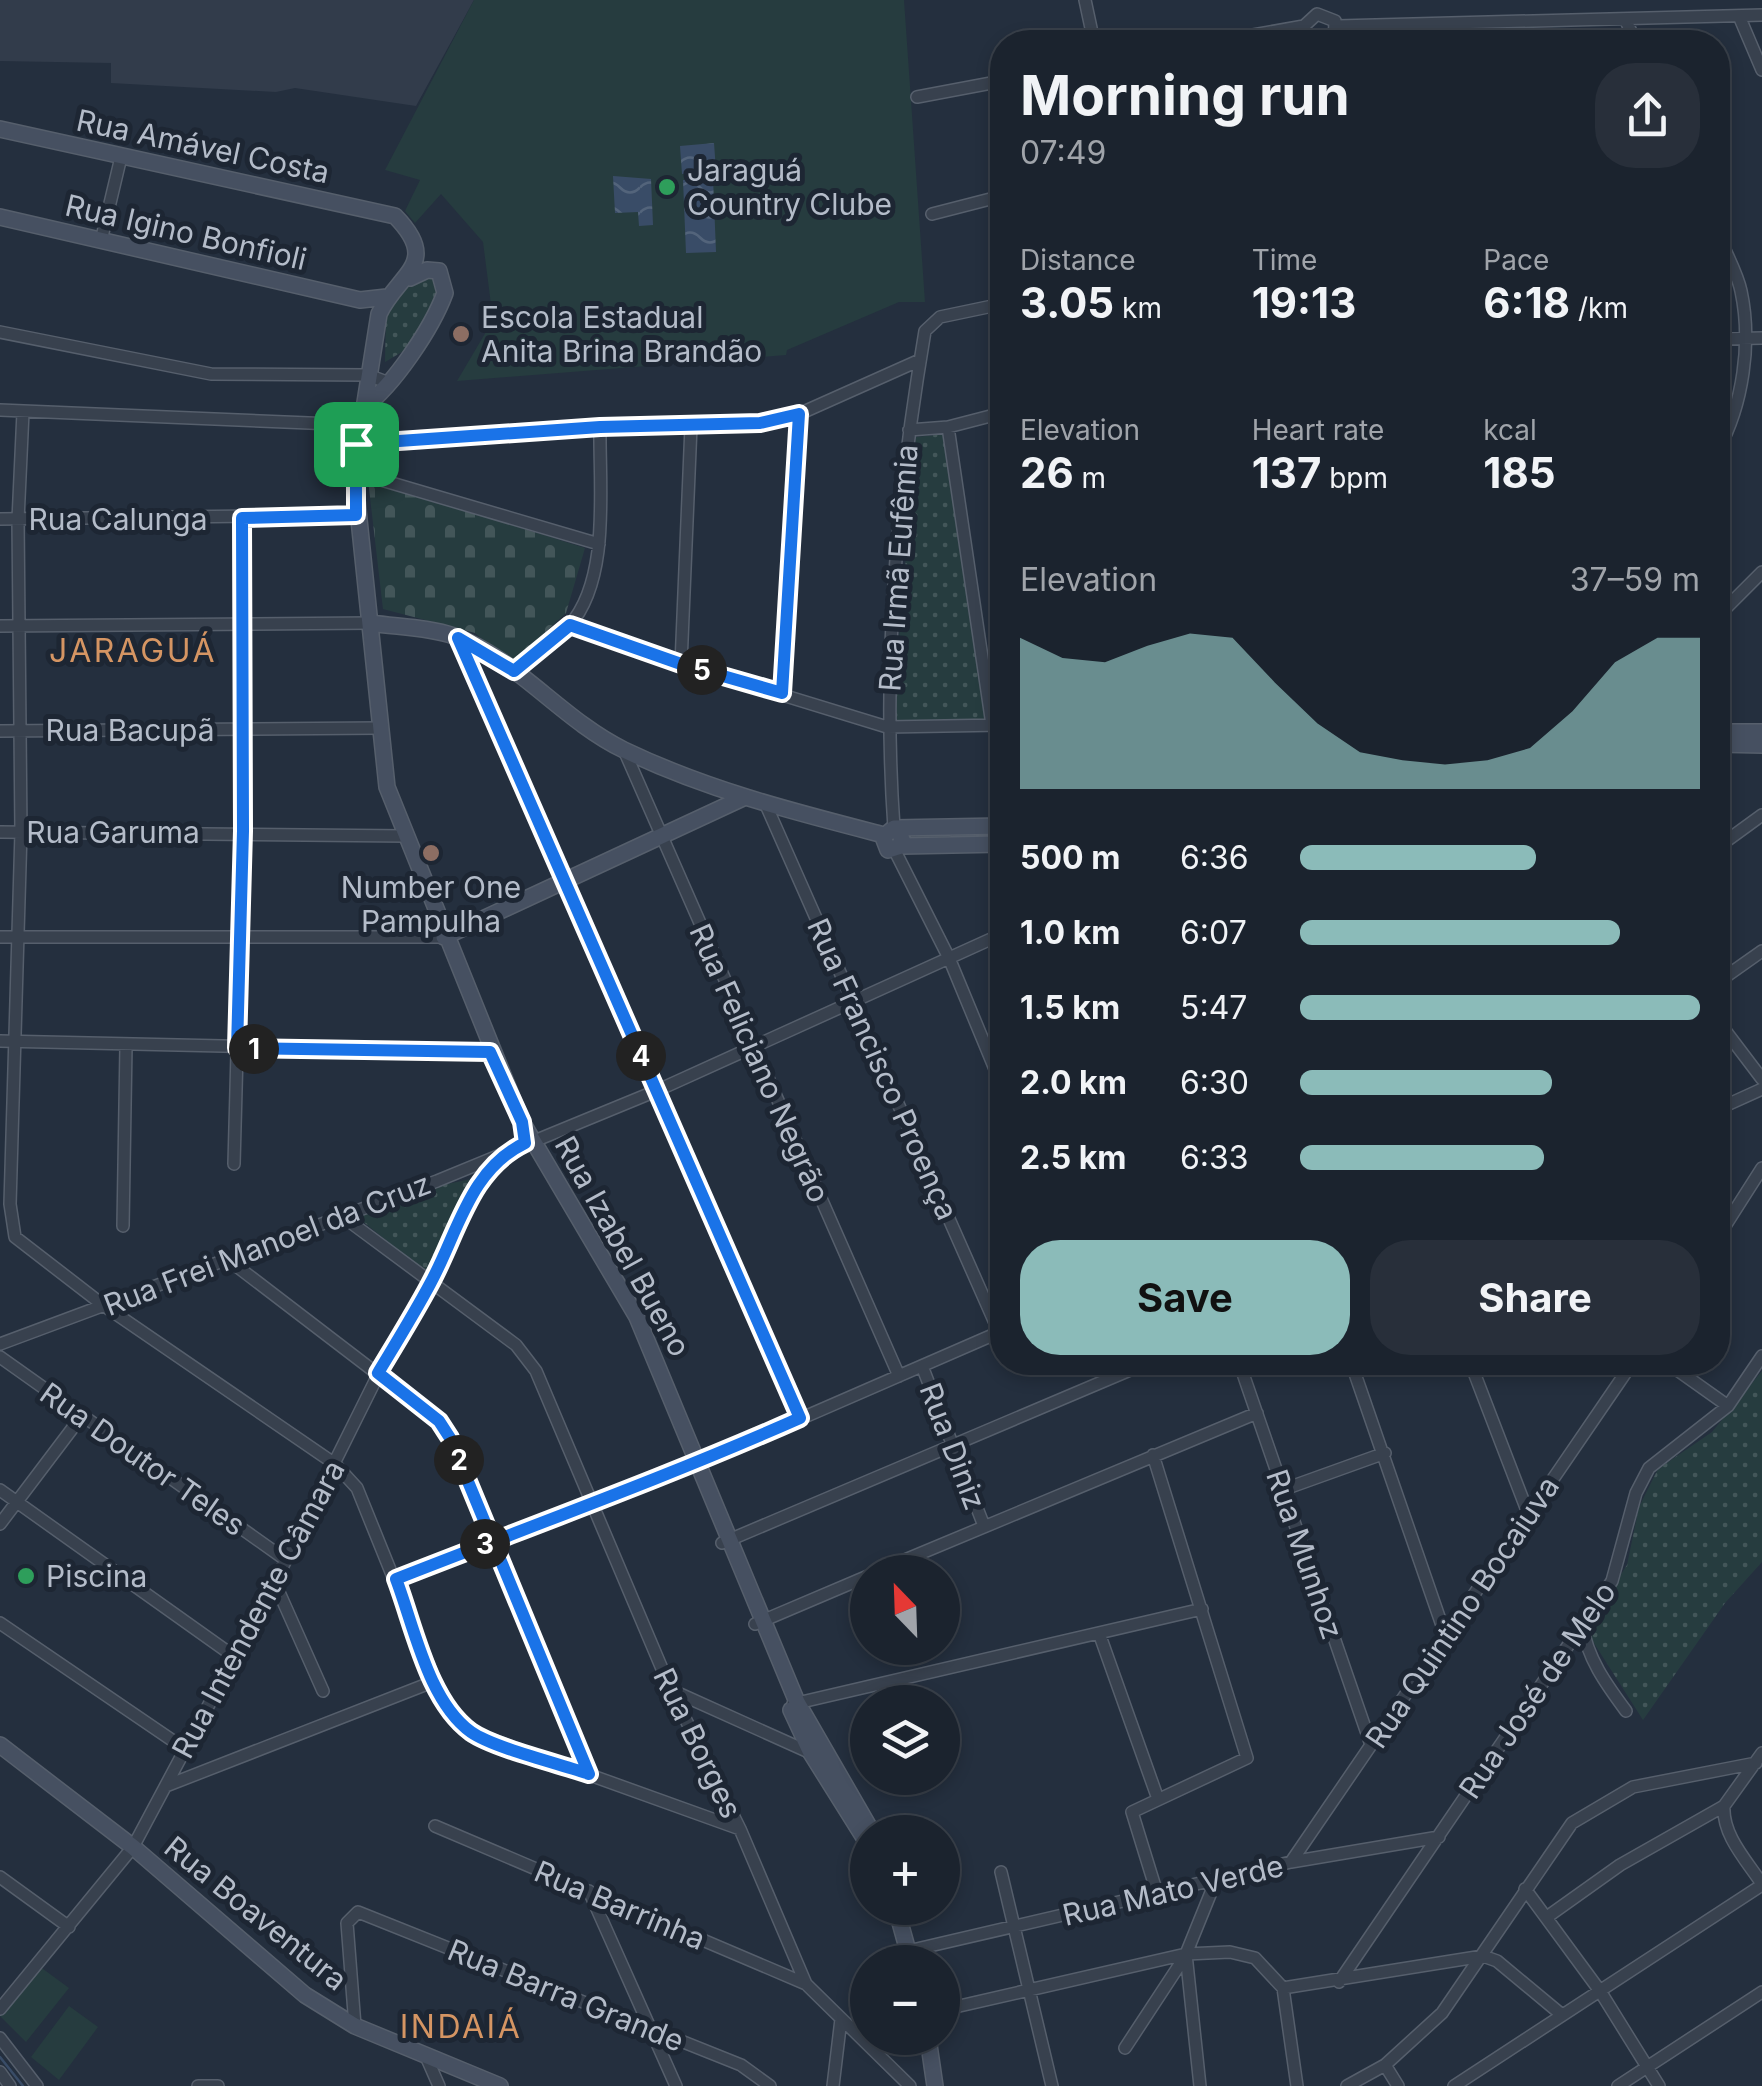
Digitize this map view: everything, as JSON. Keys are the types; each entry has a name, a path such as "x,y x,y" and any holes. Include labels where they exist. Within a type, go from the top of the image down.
{"street":[{"path":"1085,0 1091,30"},
{"path":"1281,30 1304,26 1311,16 1325,14 1338,26 1762,15"},
{"path":"1739,16 1762,70"},
{"path":"1626,19 1631,30"},
{"path":"1304,26 1305,30"},
{"path":"1337,30 1338,26"},
{"path":"917,97 990,83"},
{"name":"Rua Amável Costa","path":"0,130 395,216 412,232 416,246 410,278"},
{"path":"101,241 122,157"},
{"path":"932,214 990,199"},
{"name":"Rua Igino Bonfioli","path":"0,217 360,300 387,297"},
{"path":"1730,263 1741,290 1744,338 1738,400 1730,419"},
{"path":"426,270 439,270 444,293 437,314 388,382 364,407 379,314 387,297 410,278 426,270"},
{"name":"Rua Igino Bonfioli","path":"360,300 379,314"},
{"name":"Rua Irmã Eufêmia","path":"892,831 886,728 898,495 925,332 940,316 990,306"},
{"path":"0,332 212,374 368,376 388,382"},
{"path":"1730,339 1762,338"},
{"path":"356,444 600,427 760,423 799,414 920,360"},
{"name":"Rua Izabel Bueno","path":"364,407 356,444 356,515 387,788 444,938 529,1141 638,1317 793,1704 804,1747 850,1817"},
{"path":"0,410 358,425"},
{"path":"23,412 18,520 21,832 5,1204 11,1226 22,1247 335,1464 356,1488 435,1681 453,1714 473,1733 740,1829"},
{"path":"782,693 799,414"},
{"path":"909,430 948,427 990,415"},
{"path":"681,664 691,426"},
{"path":"514,671 570,625 593,576 599,544 600,427"},
{"path":"948,427 990,682"},
{"path":"354,472 599,544"},
{"name":"Rua Calunga","path":"0,519 356,515"},
{"path":"234,1164 243,831 242,518"},
{"path":"1730,604 1762,572"},
{"path":"0,626 371,623 458,638 514,671 569,719 624,750 733,798 892,831 990,827"},
{"path":"570,625 886,728 990,725"},
{"path":"458,638 800,1418"},
{"name":"Rua Bacupã","path":"0,731 380,728"},
{"path":"1730,732 1759,732"},
{"path":"1730,740 1759,732"},
{"name":"Rua Feliciano Negrão","path":"624,750 898,1376"},
{"path":"0,936 444,938 733,798"},
{"name":"Rua Francisco Proença","path":"766,805 990,1307"},
{"path":"1730,838 1762,814"},
{"name":"Rua Garuma","path":"0,832 243,831 406,836"},
{"path":"892,831 905,838 899,849"},
{"path":"899,849 990,845"},
{"path":"899,849 990,1058"},
{"name":"Rua Frei Manoel da Cruz","path":"0,1344 509,1151 656,1090 990,939"},
{"path":"1730,974 1762,951"},
{"path":"1730,1037 1762,1079"},
{"path":"0,1041 490,1052"},
{"path":"123,1226 126,1046"},
{"path":"1730,1104 1762,1089"},
{"name":"Rua Intendente Câmara","path":"0,2009 134,1848 232,1655 286,1560 378,1373 432,1281 476,1184 509,1151"},
{"path":"1730,1219 1762,1168"},
{"path":"462,1170 469,1170 476,1184"},
{"path":"1730,1215 1734,1213"},
{"name":"Rua Borges","path":"342,1216 516,1344 536,1371 671,1690 740,1829 806,1984"},
{"path":"226,1258 439,1421 450,1438 589,1774"},
{"path":"396,1579 696,1464 990,1336"},
{"name":"Rua José de Melo","path":"1339,1982 1612,1581 1636,1493 1650,1468 1728,1406 1762,1356"},
{"name":"Rua Doutor Teles","path":"0,1357 286,1560"},
{"name":"Rua Diniz","path":"922,1366 984,1526"},
{"path":"726,1540 1118,1375"},
{"name":"Rua Munhoz","path":"1244,1375 1372,1744"},
{"path":"1356,1375 1446,1637"},
{"path":"1475,1375 1528,1514"},
{"name":"Rua Quintino Bocaiuva","path":"1291,1862 1624,1375"},
{"path":"1684,1375 1728,1406"},
{"path":"916,1555 1257,1413"},
{"path":"0,1524 82,1417"},
{"path":"1282,1490 1384,1453"},
{"path":"1153,1456 1247,1758 1139,1806 1132,1820 1157,1893"},
{"path":"0,1490 232,1655"},
{"path":"274,1581 323,1691"},
{"path":"759,1623 850,1584"},
{"path":"793,1704 1202,1608"},
{"path":"0,1622 185,1749"},
{"path":"1582,1624 1585,1643 1597,1667 1626,1711"},
{"path":"1099,1633 1158,1799"},
{"path":"166,1786 435,1681"},
{"path":"671,1690 804,1747 823,1759 850,1793"},
{"name":"Rua Izabel Bueno","path":"793,1704 850,1792"},
{"name":"Rua Boaventura","path":"0,1745 134,1848 305,1995 405,2053 426,2054 500,2086"},
{"path":"1548,1916 1620,1865 1724,1806 1759,1758"},
{"path":"1346,2086 1385,2065 1442,2013 1572,1823 1633,1787 1759,1758"},
{"path":"1454,2086 1762,1884 1730,1835 1723,1820 1724,1806"},
{"name":"Rua Barrinha","path":"434,1826 806,1984"},
{"name":"Rua Mato Verde","path":"951,1945 1291,1862 1439,1837"},
{"path":"1001,1872 1052,2086"},
{"path":"0,1877 69,1926"},
{"path":"1125,2048 1186,1954 1216,1880"},
{"path":"1525,1888 1600,1991 1660,2086"},
{"path":"589,1891 676,2086"},
{"name":"Rua Barra Grande","path":"356,2026 346,1923 358,1912 741,2066 770,2086"},
{"path":"960,2006 1186,1954 1230,1952 1255,1958 1283,1988 1297,2086"},
{"path":"1186,1954 1200,2086"},
{"path":"1283,1988 1483,1956 1497,1961 1562,2016"},
{"path":"806,1984 910,2086"},
{"path":"1618,2086 1762,1992"},
{"path":"833,2086 841,2019"},
{"path":"0,2038 37,2086"},
{"path":"426,2054 439,2086"},
{"path":"921,2055 924,2086"},
{"path":"930,2055 935,2086"},
{"path":"1385,2065 1398,2086"},
{"path":"0,2072 10,2086"},
{"path":"198,2086 218,2086"}],"shaded area":[{"path":"0,0 474,0 416,106 295,88 276,92 111,83 111,63 0,61"}],"green space":[{"name":"Jaraguá Country Clube","path":"474,0 904,0 925,302 899,302 787,350 786,355 457,381 493,320 483,242 441,194 415,223 405,211 420,180 385,170"},
{"path":"438,269 442,293 407,349 385,362 386,311 412,282"},
{"path":"945,434 987,720 892,722 916,437"},
{"path":"368,480 585,548 566,613 511,664 475,633 383,609"},
{"path":"471,1179 428,1274 356,1216 433,1187"},
{"path":"1762,1371 1762,1562 1725,1603 1643,1720 1585,1629 1627,1565 1639,1507 1658,1469 1712,1432"},
{"path":"39,1966 69,1988 26,2042 0,2016"},
{"path":"69,2006 98,2027 59,2080 31,2057"}],"water":[{"path":"714,143 716,171 682,174 680,146"},
{"path":"613,176 651,179 653,225 639,226 638,212 615,213"},
{"path":"713,178 716,252 686,253 683,180"}],"waterway":[{"path":"0,2057 23,2086"}],"place":[{"name":"Jaraguá Country Clube","path":"667,187"},
{"name":"Escola Estadual Anita Brina Brandão","path":"461,334"},
{"name":"Number One Pampulha","path":"431,853"},
{"name":"Piscina","path":"26,1576"}],"district":[{"name":"JARAGUÁ","path":"133,650"},
{"name":"INDAIÁ","path":"461,2026"}],"route":[{"path":"356,444 356,515 242,518 243,831 237,1048 490,1052 522,1122 525,1143 509,1151 476,1184 432,1281 378,1373 439,1421 450,1438 492,1541 589,1774 473,1733 453,1714 435,1681 396,1579 492,1541 590,1502 701,1462 800,1418 458,638 514,671 570,625 681,664 782,693 799,414 760,423 600,427 356,444"}]}
